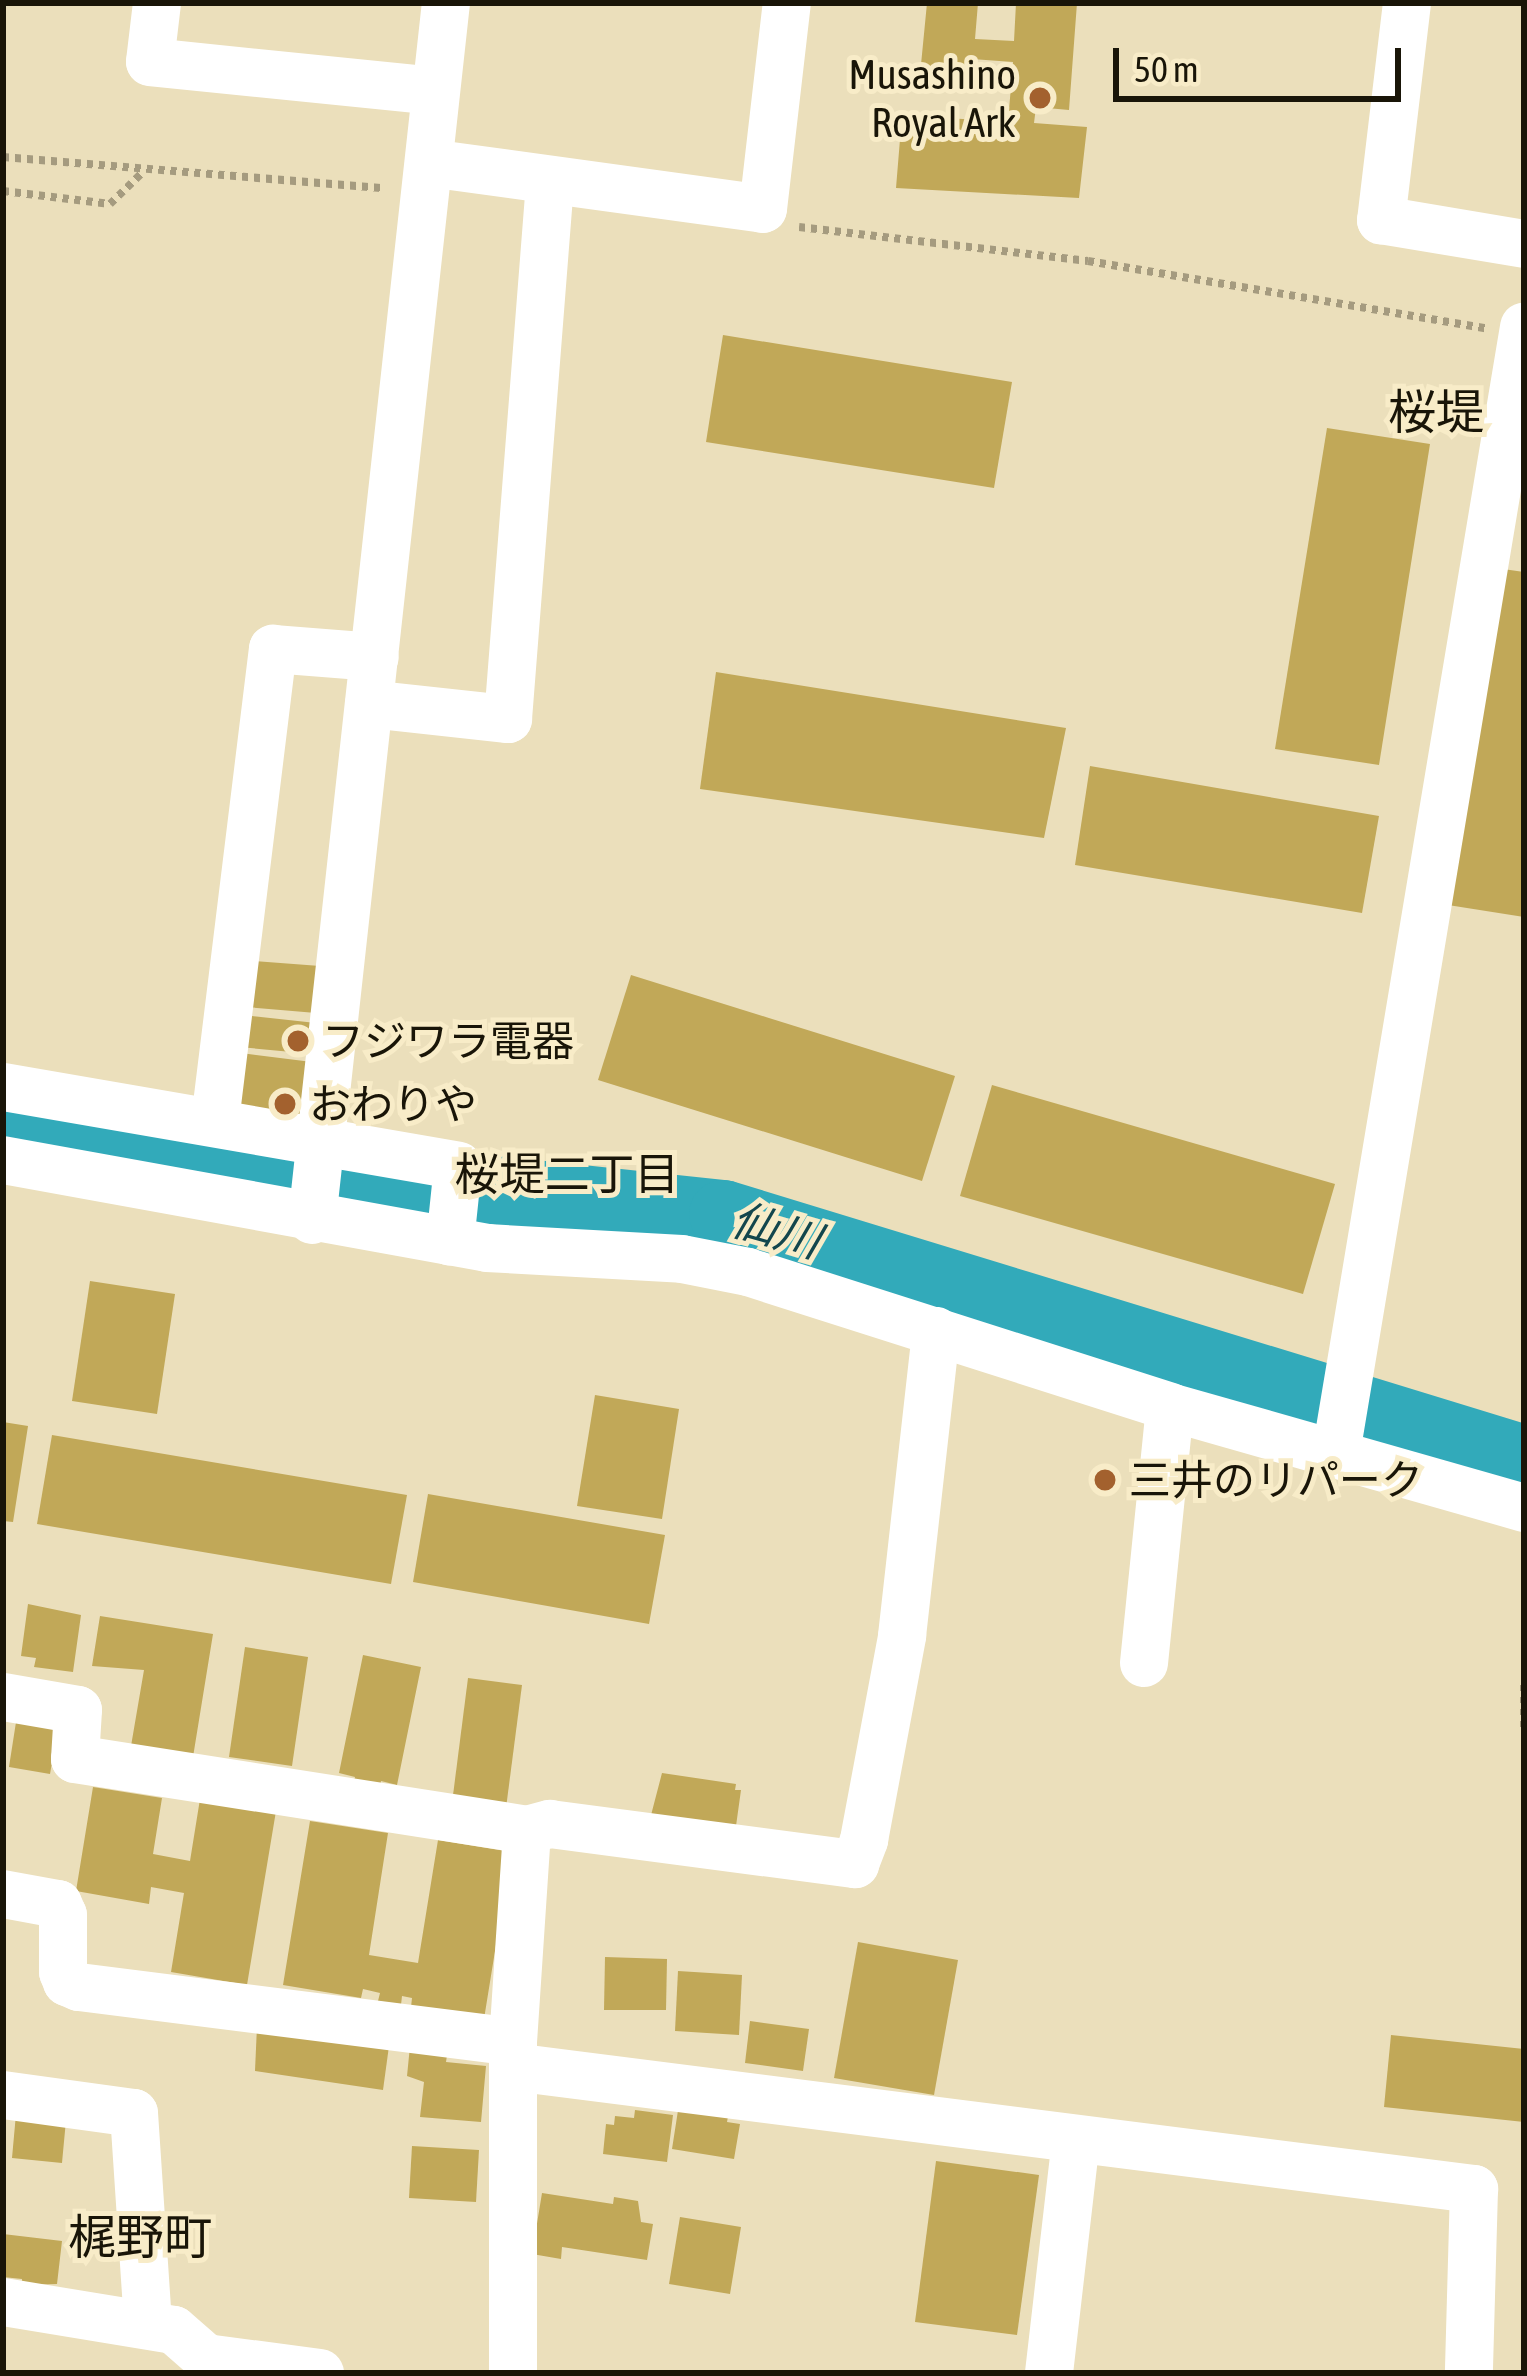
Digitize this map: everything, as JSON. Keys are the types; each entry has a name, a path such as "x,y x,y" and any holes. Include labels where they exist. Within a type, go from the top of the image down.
{"street":[{"path":"157,3 150,62 435,91"},
{"path":"312,1220 446,3"},
{"path":"428,178 550,183 763,209 787,3"},
{"path":"1408,3 1381,220 1524,244"},
{"path":"370,704 508,719 550,183"},
{"path":"1340,1436 1523,330"},
{"path":"215,1121 273,649 375,656"},
{"path":"3,1087 324,1139 458,1166 450,1242"},
{"path":"3,1160 450,1242 682,1259 748,1272 1170,1407 1340,1436 1524,1508"},
{"path":"3,1697 78,1710 75,1759 527,1830 550,1824 855,1864 865,1840 902,1636 937,1331"},
{"path":"1144,1663 1170,1407"},
{"path":"513,2373 513,2055 527,1830"},
{"path":"3,1894 58,1904 63,1915 63,1972 68,1982 79,1987 1076,2140 1474,2189 1469,2373"},
{"path":"3,2095 134,2114 148,2323"},
{"path":"1049,2373 1076,2140"},
{"path":"3,2302 148,2323 174,2330 206,2358 320,2373"}],"path":[{"path":"3,157 144,172 329,180 428,178"},
{"path":"3,190 110,204 144,172"},
{"path":"784,225 1088,261 1523,330"},
{"path":"1524,1684 1524,1732"}],"building":[{"name":"Musashino Royal Ark","path":"927,3 978,3 975,39 1014,41 1016,3 1077,3 1069,110 1036,107 1034,123 1087,127 1079,198 896,188 902,115 1008,122 1013,62 972,59 970,89 919,85"},
{"path":"723,335 1012,382 994,488 706,442"},
{"path":"1327,428 1430,444 1379,765 1275,749"},
{"path":"1503,569 1524,572 1524,917 1448,905"},
{"path":"716,672 1066,728 1044,838 700,789"},
{"path":"1090,766 1379,816 1362,913 1075,865"},
{"path":"239,960 320,966 316,1013 235,1006"},
{"path":"631,975 955,1076 922,1181 598,1080"},
{"path":"243,1015 316,1023 313,1054 239,1047"},
{"path":"241,1053 312,1062 303,1127 232,1118"},
{"path":"992,1085 1335,1184 1303,1294 960,1196"},
{"path":"90,1281 175,1294 157,1414 72,1401"},
{"path":"595,1395 679,1409 662,1519 577,1506"},
{"path":"3,1422 28,1426 13,1522 3,1521"},
{"path":"52,1435 407,1495 391,1584 37,1524"},
{"path":"428,1494 665,1535 649,1624 413,1582"},
{"path":"28,1604 81,1615 73,1672 34,1667 36,1658 21,1656"},
{"path":"100,1616 213,1634 193,1757 131,1746 144,1670 92,1666"},
{"path":"245,1647 308,1657 292,1766 229,1757"},
{"path":"363,1655 421,1667 397,1785 381,1781 379,1791 353,1786 355,1777 339,1773"},
{"path":"468,1678 522,1685 506,1808 452,1803"},
{"path":"16,1722 58,1729 50,1774 9,1767"},
{"path":"662,1773 736,1784 735,1790 741,1790 736,1826 650,1819"},
{"path":"93,1787 162,1798 153,1854 190,1861 200,1799 276,1811 247,1985 171,1972 184,1893 151,1887 149,1904 76,1891"},
{"path":"310,1821 388,1833 369,1955 418,1963 438,1840 511,1852 484,2019 411,2007 412,1998 402,1996 401,2005 378,2001 380,1993 363,1989 361,1998 283,1985"},
{"path":"858,1942 958,1960 934,2095 834,2078"},
{"path":"605,1957 667,1959 666,2010 604,2010"},
{"path":"678,1971 742,1975 739,2035 675,2031"},
{"path":"750,2021 809,2029 803,2071 745,2063"},
{"path":"257,2026 389,2046 383,2090 255,2071"},
{"path":"1391,2035 1524,2049 1524,2122 1384,2107"},
{"path":"410,2046 448,2049 446,2062 486,2066 481,2122 420,2117 424,2082 407,2076"},
{"path":"679,2104 729,2111 727,2122 740,2124 734,2159 672,2149"},
{"path":"635,2110 673,2115 667,2162 603,2154 606,2124 614,2125 615,2116 634,2118"},
{"path":"16,2114 66,2120 62,2163 12,2158"},
{"path":"412,2146 479,2150 476,2202 409,2198"},
{"path":"936,2161 1039,2175 1017,2335 915,2322"},
{"path":"542,2193 613,2204 614,2197 638,2201 641,2222 653,2224 647,2260 562,2247 561,2259 532,2254"},
{"path":"680,2217 741,2227 730,2294 669,2284"},
{"path":"3,2234 62,2241 57,2284 22,2285 22,2279 3,2277"}],"waterway":[{"name":"仙川","path":"3,1116 488,1189 723,1214 1524,1459"}],"place":[{"name":"Musashino Royal Ark","path":"1040,98"},
{"name":"フジワラ電器","path":"298,1041"},
{"name":"おわりや","path":"285,1104"},
{"name":"三井のリパーク","path":"1105,1480"}],"district":[{"name":"桜堤","path":"1436,412"},
{"name":"桜堤二丁目","path":"567,1175"},
{"name":"梶野町","path":"140,2237"}]}
